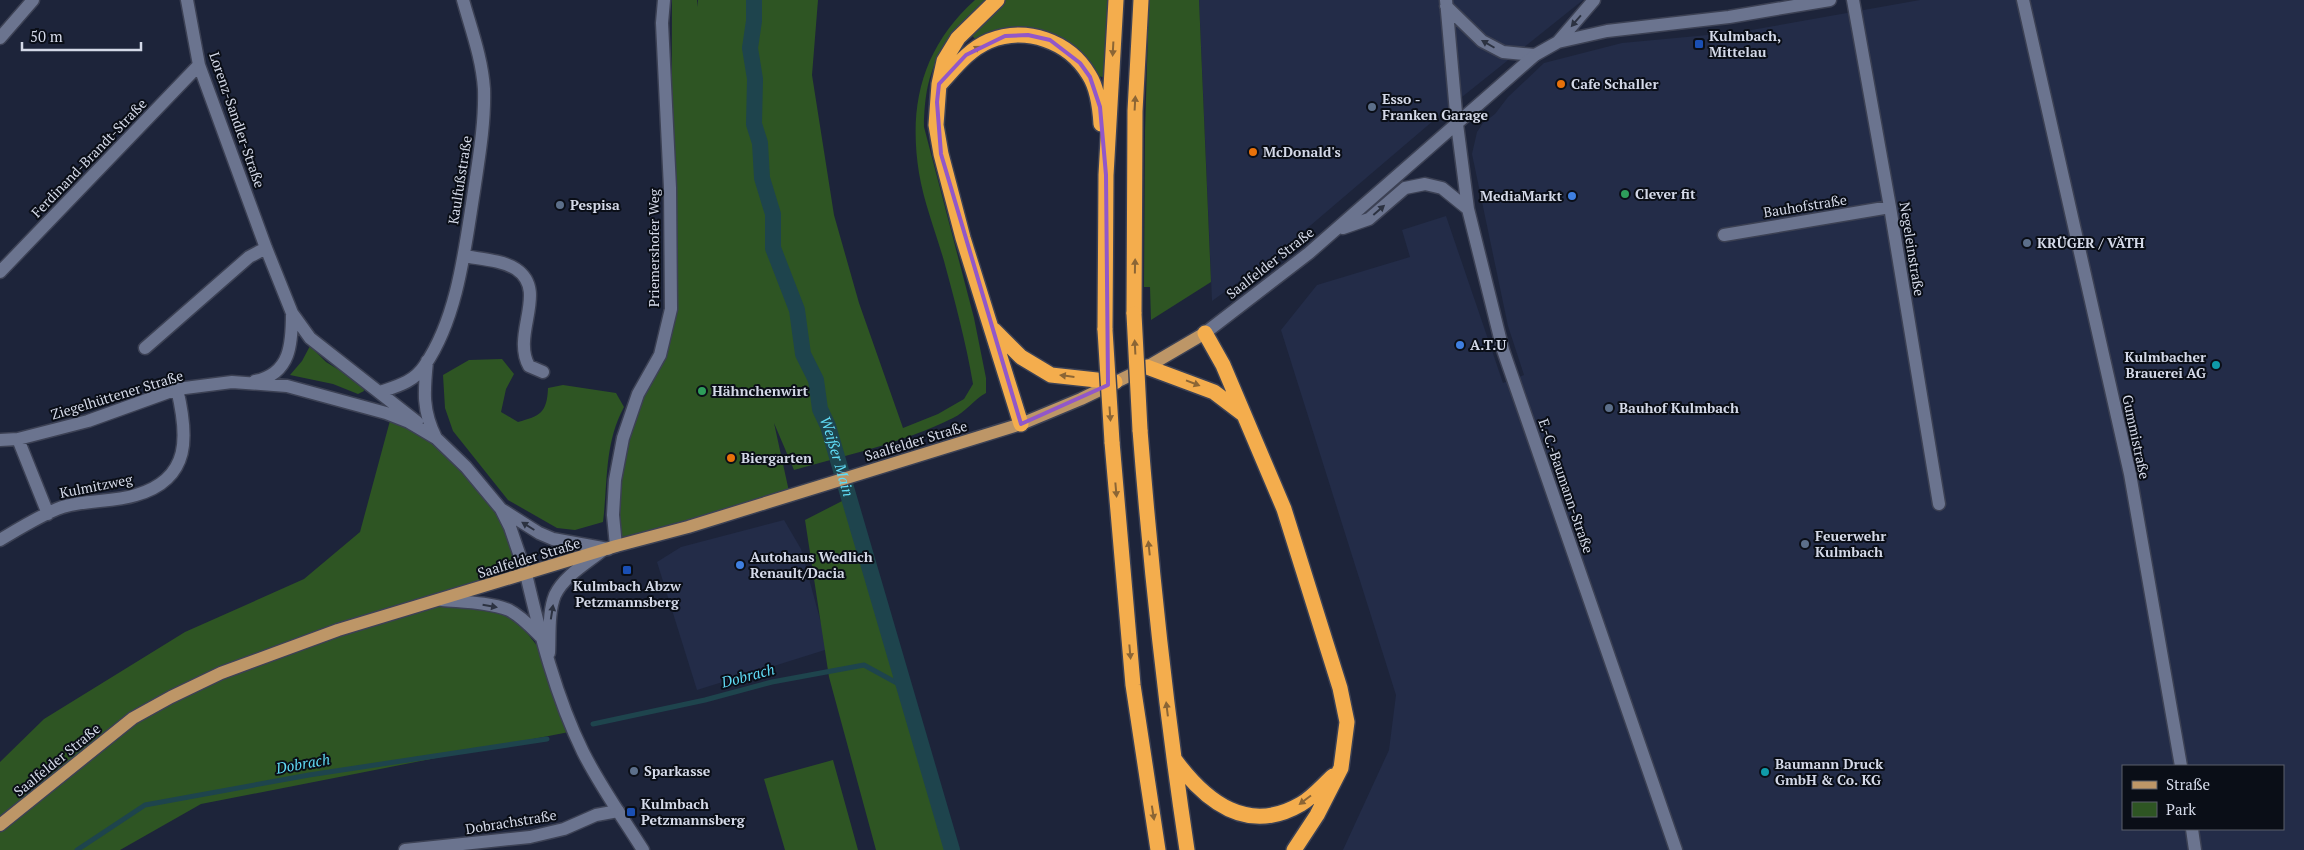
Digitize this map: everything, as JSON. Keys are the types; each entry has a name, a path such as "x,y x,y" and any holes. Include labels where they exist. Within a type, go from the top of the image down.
{"highway":[{"path":"998,0 958,38 944,61 939,84 936,125 941,154 963,238 993,329 1021,424"},
{"path":"1116,0 1106,175 1104,330 1133,685 1158,850"},
{"path":"1141,0 1135,111 1134,314 1140,430 1154,600 1186,850"},
{"path":"939,84 966,55 987,42 1004,36 1028,35 1050,40 1066,50 1090,76 1100,107 1106,175"},
{"path":"993,329 1021,357 1051,374 1115,382"},
{"path":"1205,333 1223,365 1284,509 1340,688 1348,722 1341,768 1317,815 1294,850"},
{"path":"1147,367 1214,392 1245,415"},
{"path":"1173,758 1192,783 1211,800 1235,812 1264,816 1284,812 1303,803 1341,768"}],"main road":[{"name":"Saalfelder Straße","path":"0,825 133,718 220,673 338,630 897,464 1021,424 1147,367 1205,333"}],"street":[{"path":"0,38 33,0"},
{"name":"Lorenz-Sandler-Straße","path":"187,0 199,65 266,248 292,313 310,338 436,438"},
{"name":"Kaulfußstraße","path":"380,392 408,383 427,360 441,333 454,296 464,256 484,125 484,87 479,55 463,0"},
{"name":"Priemershofer Weg","path":"609,548 614,515 615,480 623,438 638,394 660,355 670,309 670,188 662,23 664,0"},
{"path":"1558,42 1594,0"},
{"path":"1558,42 1607,31 1729,17 1830,0"},
{"name":"Negeleinstraße","path":"1853,0 1890,207 1939,504"},
{"name":"Gummistraße","path":"2023,0 2130,474 2181,765"},
{"path":"1446,3 1482,41 1503,52 1535,55"},
{"name":"E.-C.-Baumann-Straße","path":"1446,3 1457,124 1468,209 1503,350 1676,850"},
{"name":"Saalfelder Straße","path":"1205,333 1336,230 1535,55 1558,42"},
{"name":"Ferdinand-Brandt-Straße","path":"0,272 199,65"},
{"path":"1336,230 1369,219 1405,188 1425,184 1442,188 1468,209"},
{"name":"Bauhofstraße","path":"1724,234 1890,207"},
{"path":"144,348 249,258 266,248"},
{"path":"464,256 516,269 530,286 531,305 522,344 524,358 529,366 543,372"},
{"name":"Lorenz-Sandler-Straße","path":"251,382 261,380 272,374 283,365 289,355 292,344 292,313"},
{"name":"Kaulfußstraße","path":"427,360 424,396 428,422 436,438"},
{"name":"Ziegelhüttener Straße","path":"0,440 18,439 88,421 177,389 232,382 287,386 378,411 409,422 436,438 466,467 501,510 510,528 526,574 540,636 583,753 643,850"},
{"name":"Kulmitzweg","path":"0,540 57,509 82,502 135,496 152,489 170,475 180,459 185,444 184,420 177,389"},
{"path":"378,411 380,392"},
{"path":"18,439 48,514"},
{"name":"Ziegelhüttener Straße","path":"501,510 539,534 553,539 609,548"},
{"path":"549,661 551,622 556,595 569,576 609,548"},
{"path":"442,600 509,610 540,636"},
{"name":"Dobrachstraße","path":"405,850 530,836 564,830 596,815 618,811"},
{"path":"2192,830 2195,850"}],"highlighted area":[{"path":"1028,35 1050,40 1080,63 1090,77 1100,107 1106,175 1108,385 1021,424 941,154 937,102 939,84 966,55 1005,36"}],"shaded area":[{"path":"1199,0 1583,0 1447,109 1277,254 1212,301"},
{"path":"1920,0 2304,0 2304,850 1343,850 1389,750 1396,695 1281,330 1317,285 1410,257 1402,230 1446,216 1503,383 1524,375 1508,326 1472,154 1477,132 1483,123 1495,114 1508,97 1544,63 1622,43 1740,32"},
{"path":"784,520 801,549 828,649 697,690 657,562 681,547"}],"green space":[{"path":"672,0 697,0 697,7 698,0 818,0 812,75 834,215 859,303 903,428 938,414 964,399 973,384 956,307 921,184 916,148 916,123 918,100 923,78 943,37 957,18 975,0 988,0 959,29 939,56 928,86 924,127 974,318 986,378 986,393 958,415 915,435 794,470 774,423 790,496 616,546 615,486 671,309"},
{"path":"1006,0 1111,0 1107,78 1098,76 1088,60 1075,47 1061,37 1045,31 1011,28 975,39 971,34"},
{"path":"1149,0 1199,0 1211,282 1151,320 1150,287 1144,287 1145,131"},
{"path":"310,346 326,362 362,384 364,391 358,394 333,384 290,375 302,361"},
{"path":"502,359 514,374 506,389 501,412 518,422 532,418 541,412 546,403 548,388 563,385 616,393 624,407 613,435 610,449 603,522 575,530 557,528 508,500 453,431 445,408 443,375 469,360"},
{"path":"391,417 436,438 501,509 526,574 450,601 509,610 549,661 574,731 201,804 120,850 0,850 0,762 44,719 185,632 304,579 360,532"},
{"path":"846,499 948,850 876,850 829,677 805,520"},
{"path":"833,760 858,850 785,850 764,779"}],"waterway":[{"name":"Weißer Main","path":"754,0 754,21 750,48 755,79 754,124 760,143 762,178 773,214 773,248 797,310 803,354 816,380 820,409 828,426 952,850"},
{"name":"Dobrach","path":"593,724 705,700 772,682 864,665 906,688"},
{"name":"Dobrach","path":"77,850 145,805 309,775 547,739"}],"place":[{"name":"Kulmbach, Mittelau","path":"1699,44"},
{"name":"Cafe Schaller","path":"1561,84"},
{"name":"Esso - Franken Garage","path":"1372,107"},
{"name":"McDonald's","path":"1253,152"},
{"name":"Clever fit","path":"1625,194"},
{"name":"MediaMarkt","path":"1572,196"},
{"name":"Pespisa","path":"560,205"},
{"name":"KRÜGER / VÄTH","path":"2027,243"},
{"name":"A.T.U","path":"1460,345"},
{"name":"Kulmbacher Brauerei AG","path":"2216,365"},
{"name":"Hähnchenwirt","path":"702,391"},
{"name":"Bauhof Kulmbach","path":"1609,408"},
{"name":"Biergarten","path":"731,458"},
{"name":"Feuerwehr Kulmbach","path":"1805,544"},
{"name":"Autohaus Wedlich Renault/Dacia","path":"740,565"},
{"name":"Kulmbach Abzw Petzmannsberg","path":"627,570"},
{"name":"Sparkasse","path":"634,771"},
{"name":"Baumann Druck GmbH & Co. KG","path":"1765,772"},
{"name":"Kulmbach Petzmannsberg","path":"631,812"}]}
